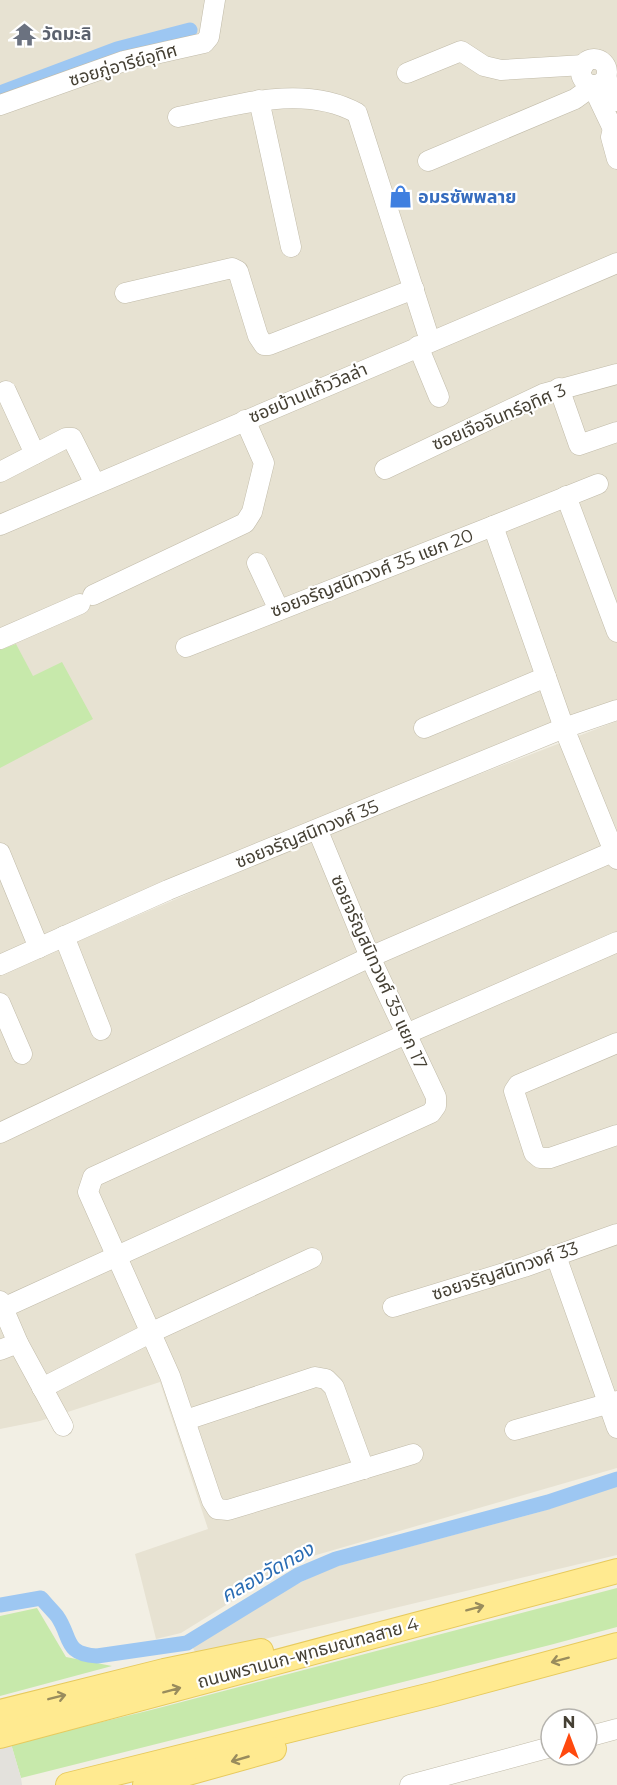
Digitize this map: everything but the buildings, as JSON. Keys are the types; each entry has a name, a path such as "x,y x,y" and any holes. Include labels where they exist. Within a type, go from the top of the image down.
{"main road":[{"name":"ถนนพรานนก-พุทธมณฑลสาย 4","path":"0,1736 418,1622 617,1571"},
{"path":"0,1712 212,1660 418,1622"},
{"path":"68,1785 148,1774 308,1738 435,1694 617,1645"}],"street":[{"name":"ซอยภู่อารีย์อุทิศ","path":"0,105 124,61 204,43 209,37 215,0"},
{"path":"407,73 461,51 484,66 501,70 599,74"},
{"path":"599,74 617,101"},
{"path":"599,74 615,128 611,137 617,159"},
{"path":"428,161 575,99 586,91 599,74"},
{"path":"178,117 259,100 286,99 321,101 345,107 357,113 414,289 424,344 439,397"},
{"path":"259,100 291,247"},
{"name":"ซอยบ้านแก้ววิลล่า","path":"0,525 617,262"},
{"path":"125,293 232,268 238,271 258,336 264,345 269,345 414,289"},
{"name":"ซอยเจือจันทร์อุทิศ 3","path":"385,468 471,426 559,388 617,374"},
{"path":"559,388 579,445 617,432"},
{"path":"6,391 35,454"},
{"path":"0,639 245,523 252,512 264,463 245,420"},
{"path":"0,472 66,438 72,438 95,484"},
{"path":"494,526 598,484"},
{"path":"566,496 617,632"},
{"name":"ซอยจรัญสนิทวงศ์ 35 แยก 20","path":"186,646 494,526 564,728 616,853"},
{"path":"257,563 279,610"},
{"path":"424,728 546,677"},
{"name":"ซอยจรัญสนิทวงศ์ 35","path":"0,965 168,890 318,831 564,728 617,710"},
{"name":"ซอยจรัญสนิทวงศ์ 35 แยก 17","path":"115,1255 431,1113 436,1106 436,1097 370,957 318,831"},
{"path":"0,853 39,948"},
{"path":"0,1133 370,957 616,853"},
{"path":"64,936 101,1030"},
{"path":"413,1454 228,1510 217,1509 212,1501 186,1420 88,1192 93,1177 406,1034 617,942"},
{"path":"0,1003 22,1054"},
{"path":"617,1043 518,1085 514,1091 534,1153 540,1158 550,1158 617,1135"},
{"name":"ซอยจรัญสนิทวงศ์ 33","path":"393,1307 556,1256 617,1234"},
{"path":"63,1426 42,1388 9,1347 2,1304 115,1255"},
{"path":"556,1256 613,1402 617,1428"},
{"path":"42,1388 150,1334 312,1258"},
{"path":"186,1420 315,1377 326,1379 334,1387 364,1469"},
{"path":"515,1430 613,1402"},
{"path":"599,1734 617,1729"},
{"path":"410,1785 539,1750"}],"shaded area":[{"path":"0,0 617,0 617,702 0,959"},
{"path":"617,721 617,1468 299,1560 181,1633 156,1639 135,1554 208,1529 160,1382 40,1421 0,1429 0,975 343,827"},
{"path":"617,1486 617,1555 197,1655 191,1645 264,1601 327,1569 543,1511"},
{"path":"5,1723 22,1785 0,1785 0,1724"}],"green space":[{"path":"16,644 33,676 62,662 93,719 0,768 0,650"},
{"path":"617,1588 617,1627 550,1645 21,1778 11,1744 151,1710"},
{"path":"37,1608 66,1657 112,1666 0,1696 0,1616"}],"waterway":[{"path":"0,93 117,49 190,30"},
{"name":"คลองวัดทอง","path":"0,1605 41,1598 57,1616 73,1648 86,1655 97,1656 187,1643 298,1575 336,1559 548,1502 617,1479"}],"place":[{"name":"วัดมะลิ","path":"24,34"},
{"name":"อมรซัพพลาย","path":"400,197"}]}
